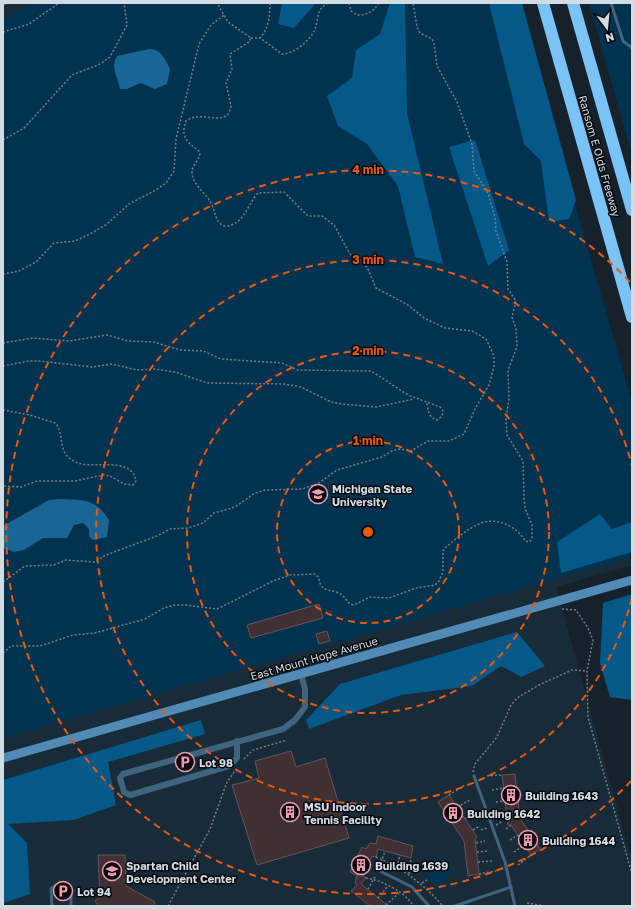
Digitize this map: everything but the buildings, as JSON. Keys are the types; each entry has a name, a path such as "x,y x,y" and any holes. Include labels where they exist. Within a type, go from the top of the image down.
{"highway":[{"name":"Ransom E Olds Freeway","path":"543,3 632,317"},
{"name":"Ransom E Olds Freeway","path":"573,3 632,210"}],"street":[{"name":"East Mount Hope Avenue","path":"3,758 632,580"},
{"path":"237,741 238,758 229,766 130,795 124,792 120,778 123,774 237,741 284,728 296,720 305,707 305,689 301,674"}],"lane":[{"path":"611,3 623,41 632,48"},
{"path":"474,776 495,833 515,906"},
{"path":"378,870 412,887 428,906"},
{"path":"52,906 51,889 56,885 66,885 71,890 72,906"},
{"path":"454,906 511,887"}],"path":[{"path":"3,32 29,24 59,3"},
{"path":"3,140 24,128 72,75 100,64 110,57 127,25 124,3"},
{"path":"217,3 228,22 251,38 260,38 282,54 293,52 314,32 318,12 321,6 328,3"},
{"path":"260,38 264,33 268,22 270,3"},
{"path":"350,3 351,11 356,15 367,15 374,10 379,3"},
{"path":"3,653 11,646 40,646 73,635 106,630 145,619 164,608 175,605 217,609 273,581 290,575 315,574 323,588 342,595 349,604 354,605 370,597 389,598 416,588 435,585 443,572 443,551 446,547 480,523 490,521 502,524 518,531 524,541 529,542 532,539 532,525 525,508 523,461 507,435 506,419 509,399 508,370 517,347 516,329 512,317 516,301 508,289 507,262 496,231 495,217 488,193 474,171 472,144 457,102 437,66 434,43 432,39 420,33 417,27 413,3"},
{"path":"3,274 18,271 36,262 54,243 75,241 90,234 107,224 129,204 166,183 174,171 176,139 199,44 211,25 224,16"},
{"path":"3,582 25,566 54,565 66,560 94,562 138,541 157,536 170,529 203,523 214,513 235,507 255,493 265,490 302,489 319,483 337,470 382,457 392,451 399,449 411,451 428,441 449,441 459,437 467,430 475,409 489,385 495,361 491,347 486,339 472,331 445,328 424,318 408,305 376,288 367,267 350,254 334,225 322,216 308,216 284,192 258,194 244,217 234,224 224,226 217,221 212,204 192,175 192,168 200,156 200,152 184,138 184,128 186,121 193,116 222,118 229,113 231,106 226,83 232,69 230,54 249,42 251,38"},
{"path":"3,343 33,338 68,341 107,335 128,341 154,342 180,350 203,351 221,359 282,363 298,370 371,371 391,385 416,399 440,407 443,412 442,416 437,420 433,419 428,413 427,403"},
{"path":"3,366 34,361 92,367 112,364 138,370 154,369 175,372 207,383 233,382 247,385 284,384 301,387 331,402 342,404 376,406 416,399"},
{"path":"3,410 30,415 55,423 60,431 61,446 70,459 86,465 124,467 134,474 136,481 133,486 110,476 103,475 75,481 37,482 21,487 3,486"},
{"path":"560,609 576,610 588,628 593,640 587,671 588,717 632,874"},
{"path":"474,776 473,772 475,764 497,737 511,705 517,698 539,685 572,670 587,671"},
{"path":"168,906 210,829 227,782 249,752 287,740"},
{"path":"487,776 502,775"},
{"path":"449,795 465,785"},
{"path":"492,790 503,788"},
{"path":"457,807 470,800"},
{"path":"496,802 505,802"},
{"path":"465,819 475,812"},
{"path":"501,815 506,815"},
{"path":"506,829 511,825"},
{"path":"473,830 480,826"},
{"path":"510,840 518,835"},
{"path":"476,842 485,841"},
{"path":"514,852 524,845"},
{"path":"477,852 488,851"},
{"path":"397,867 400,855"},
{"path":"518,865 531,855"},
{"path":"376,857 397,867 422,883 443,906"},
{"path":"409,874 411,858"},
{"path":"478,862 492,861"},
{"path":"479,874 496,871"},
{"path":"366,878 374,879 399,892 404,895 413,906"},
{"path":"422,883 427,880"},
{"path":"378,898 387,886"},
{"path":"386,905 399,892"},
{"path":"527,903 545,906"}],"shaded area":[{"name":"Michigan State University","path":"3,3 512,3 632,424 632,565 556,587 632,860 632,906 3,906"},
{"name":"Michigan State University","path":"36,3 517,3 632,402 632,557 3,738 3,19"},
{"path":"282,3 316,3 294,28 278,24"},
{"path":"390,3 405,3 407,113 443,264 415,257 398,186 367,144 338,126 327,96 352,78 356,50 380,34"},
{"path":"489,3 522,3 576,200 569,219 549,222 541,161 524,144"},
{"path":"589,3 632,3 632,155"},
{"path":"153,49 160,53 167,62 170,69 167,84 155,89 141,83 127,89 120,89 114,68 117,56"},
{"path":"475,140 509,250 488,266 449,147"},
{"path":"61,499 89,502 99,508 109,520 107,537 93,540 89,536 89,529 83,523 74,525 67,538 43,538 24,550 14,552 3,548 3,526 49,500"},
{"path":"600,514 612,529 632,522 632,552 561,573 557,542"},
{"path":"632,594 632,700 610,697 600,663 603,603"},
{"path":"517,632 545,666 521,677 501,666 472,686 401,695 309,729 306,720 340,684"},
{"path":"201,720 205,734 108,762 116,805 74,820 8,824 27,843 30,894 3,903 3,780"},
{"path":"438,855 453,869 439,888 435,888 431,882 427,880 425,867 427,862 434,861"}],"place":[{"name":"Michigan State University","path":"318,494"},
{"name":"Lot 98","path":"185,762"},
{"name":"Building 1643","path":"511,795"},
{"name":"MSU Indoor Tennis Facility","path":"290,812"},
{"name":"Building 1642","path":"453,813"},
{"name":"Building 1644","path":"528,840"},
{"name":"Building 1639","path":"361,865"},
{"name":"Spartan Child Development Center","path":"112,871"},
{"name":"Lot 94","path":"63,891"}]}
